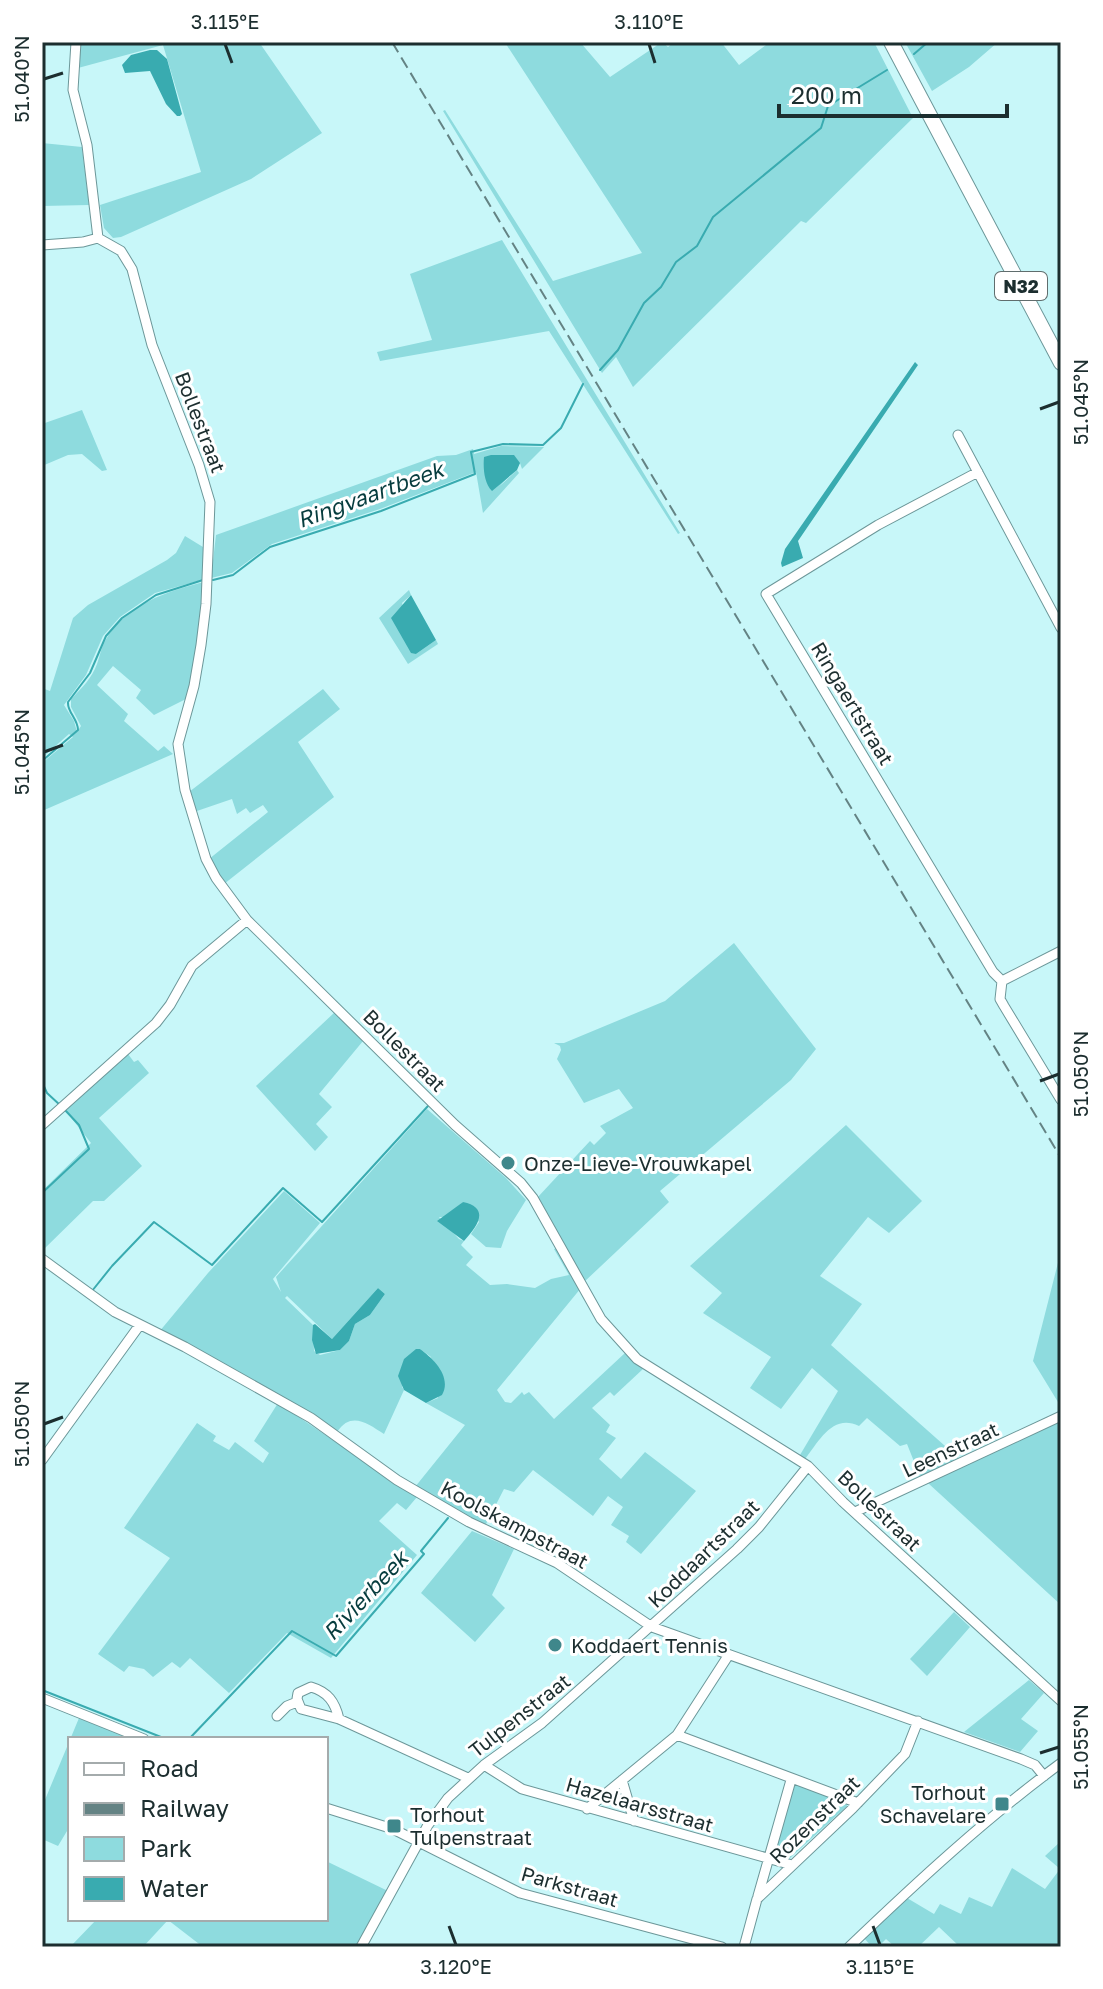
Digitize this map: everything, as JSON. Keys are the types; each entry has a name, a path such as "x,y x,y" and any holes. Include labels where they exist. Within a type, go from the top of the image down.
{"main road":[{"name":"N32","path":"891,42 1061,363"}],"street":[{"path":"42,245 98,238 87,145 73,90 76,42"},
{"name":"Bollestraat","path":"98,238 121,251 132,269 152,345 208,490 210,513 206,604 194,686 178,744 179,762 206,859 216,878 247,920 455,1125 521,1183 533,1198 601,1319 630,1353 808,1466 1061,1701"},
{"path":"958,435 1061,628"},
{"name":"Ringaertstraat","path":"978,472 878,525 766,594 993,972 1002,981"},
{"path":"42,1125 156,1023 192,966 247,920"},
{"path":"1061,951 1002,981 1000,999 1061,1100"},
{"name":"Koolskampstraat","path":"42,1259 115,1312 185,1347 311,1418 397,1480 469,1522 557,1563 652,1627 1035,1765 1044,1776"},
{"path":"42,1460 139,1326"},
{"name":"Leenstraat","path":"855,1512 1061,1416"},
{"name":"Koddaartstraat","path":"652,1627 759,1527 808,1466"},
{"name":"Tulpenstraat","path":"361,1947 419,1841 448,1798 484,1765 542,1723 652,1627"},
{"path":"587,1809 677,1735 728,1656"},
{"path":"339,1719 336,1705 318,1689 304,1689 298,1693 297,1702 301,1709 339,1719 468,1778"},
{"path":"42,1698 139,1737"},
{"path":"277,1716 287,1706 297,1702"},
{"name":"Rozenstraat","path":"757,1899 905,1754 918,1721"},
{"path":"677,1735 858,1803"},
{"path":"849,1947 918,1881 1061,1763"},
{"name":"Hazelaarsstraat","path":"484,1765 522,1789 792,1865"},
{"path":"622,1780 634,1821"},
{"path":"744,1947 791,1780"},
{"name":"Parkstraat","path":"328,1809 393,1829 520,1893 722,1947"}],"green space":[{"path":"80,42 259,42 322,133 251,179 113,238 104,228 100,205 201,172 163,45 78,68"},
{"path":"580,42 610,77 662,42 668,47 674,42 721,42 739,65 770,42 874,42 913,118 806,223 801,221 633,387 616,357 602,373 443,111 553,281 642,253 506,44"},
{"path":"905,42 998,42 969,67 932,91"},
{"path":"42,143 82,147 89,205 42,206"},
{"path":"502,240 680,533 549,331 380,361 377,352 432,340 410,274"},
{"path":"82,410 107,470 102,471 82,454 68,455 42,466 42,424"},
{"path":"501,446 544,447 522,469 520,463 500,486 517,470 519,473 483,513 476,472 380,509 272,544 232,573 211,578 216,535 437,456 456,455 473,449 474,454"},
{"path":"185,536 203,547 205,579 155,593 120,617 103,636 86,675 64,705 77,732 81,726 71,707 71,699 92,674 113,628 148,601 204,582 200,637 188,698 154,715 136,698 141,690 113,666 97,685 128,714 124,721 158,751 164,746 173,754 42,811 42,763 73,737 69,734 42,758 42,688 50,691 73,618 88,605 167,560 176,553"},
{"path":"409,590 411,595 402,603 416,654 436,640 438,644 408,664 379,618"},
{"path":"323,689 340,709 298,742 334,797 224,884 209,859 268,812 263,805 250,813 246,808 237,814 232,799 194,812 189,792"},
{"path":"734,943 816,1049 791,1080 660,1191 669,1202 583,1283 537,1198 590,1141 594,1145 606,1133 600,1126 633,1108 619,1089 584,1103 557,1059 561,1050 554,1043 564,1043 665,1001"},
{"path":"335,1012 363,1041 319,1094 332,1107 316,1124 328,1137 315,1151 256,1086"},
{"path":"128,1054 149,1073 99,1118 142,1166 104,1201 93,1201 42,1251 42,1191 91,1143 65,1110"},
{"path":"427,1109 506,1178 526,1200 507,1231 501,1248 486,1247 471,1234 479,1222 463,1202 445,1217 439,1217 464,1241 461,1245 473,1257 466,1265 490,1285 535,1288 551,1279 569,1275 554,1249 557,1248 581,1288 497,1390 505,1402 511,1403 522,1392 524,1395 529,1392 554,1419 625,1353 643,1369 614,1396 610,1392 592,1408 610,1425 606,1432 616,1438 599,1459 621,1479 645,1452 696,1491 641,1554 626,1542 629,1536 611,1525 623,1507 608,1496 593,1516 533,1470 514,1492 504,1489 485,1526 415,1487 465,1425 426,1403 438,1398 431,1357 420,1349 384,1434 359,1421 348,1422 337,1432 248,1377 159,1332 208,1273 284,1191 320,1223 273,1279 281,1292 276,1277","holes":["378,1288 385,1294 370,1315 355,1324 349,1341 340,1350 320,1355 314,1351 313,1325 285,1298 287,1296 332,1339"]},
{"path":"846,1125 922,1201 889,1233 868,1217 820,1276 862,1304 831,1345 962,1461 921,1479 907,1444 900,1446 867,1418 859,1426 842,1423 834,1426 821,1437 805,1459 800,1455 838,1391 812,1368 781,1409 750,1388 771,1357 703,1313 722,1293 690,1266"},
{"path":"1061,1251 1061,1407 1033,1361"},
{"path":"278,1403 417,1497 406,1510 397,1503 379,1521 417,1555 331,1658 287,1633 229,1693 190,1658 180,1668 172,1662 153,1677 144,1669 129,1666 124,1672 98,1654 170,1558 124,1528 197,1423 216,1436 213,1441 229,1450 235,1442 263,1463 269,1453 254,1441"},
{"path":"1061,1420 1061,1605 928,1483"},
{"path":"472,1531 514,1549 492,1595 505,1608 475,1642 421,1593"},
{"path":"954,1612 970,1627 927,1676 910,1659"},
{"path":"1029,1680 1044,1693 1021,1719 1038,1731 1020,1752 964,1732"},
{"path":"79,1718 121,1737 71,1737"},
{"path":"68,1745 68,1829 58,1846 42,1839 42,1807"},
{"path":"796,1785 847,1806 789,1859 774,1856 793,1788"},
{"path":"1061,1841 1061,1947 960,1947 939,1927 918,1947 895,1947 886,1939 878,1947 872,1947 864,1938 907,1898 934,1914 940,1904 961,1914 969,1897 992,1907 1012,1868 1045,1889 1060,1869 1045,1856"},
{"path":"328,1862 388,1891 356,1947 203,1947 169,1921 328,1921"},
{"path":"95,1921 167,1921 143,1947 70,1947"}],"water":[{"path":"157,50 167,59 180,116 166,104 150,71 125,73 122,65 131,55"},
{"path":"915,362 918,365 798,541 803,558 782,567 785,549"},
{"path":"514,455 520,463 517,470 492,491 484,466 484,457"},
{"path":"411,595 436,640 416,654 411,653 391,618"},
{"path":"463,1202 472,1205 479,1213 477,1224 464,1241 437,1221"},
{"path":"378,1288 385,1294 370,1315 355,1324 349,1341 340,1350 316,1354 312,1340 313,1325 332,1339"},
{"path":"416,1349 436,1363 445,1382 442,1395 426,1403 404,1390 398,1376 404,1359"}],"waterway":[{"path":"914,54 928,42"},
{"path":"600,370 618,350 644,303 661,287 676,262 697,246 713,217 821,128 828,106 887,70"},
{"name":"Ringvaartbeek","path":"213,580 233,575 270,547 381,511 475,474 471,452 503,444 543,445 561,428 583,384"},
{"name":"Ringvaartbeek","path":"42,761 78,730 68,702 90,673 106,636 122,618 156,595 203,580"},
{"path":"42,1082 47,1093 61,1106"},
{"path":"92,1291 154,1222 212,1265 283,1188 322,1222 428,1106"},
{"path":"42,1193 89,1149 79,1125 65,1110"},
{"name":"Rivierbeek","path":"191,1737 292,1631 336,1656 424,1554 421,1551 448,1518"},
{"name":"Rivierbeek","path":"42,1690 161,1737"}],"railway":[{"path":"392,42 1061,1158"}],"place":[{"name":"Onze-Lieve-Vrouwkapel","path":"508,1163"},
{"name":"Koddaert Tennis","path":"555,1645"},
{"name":"Torhout Schavelare","path":"1002,1804"},
{"name":"Torhout Tulpenstraat","path":"394,1826"}]}
